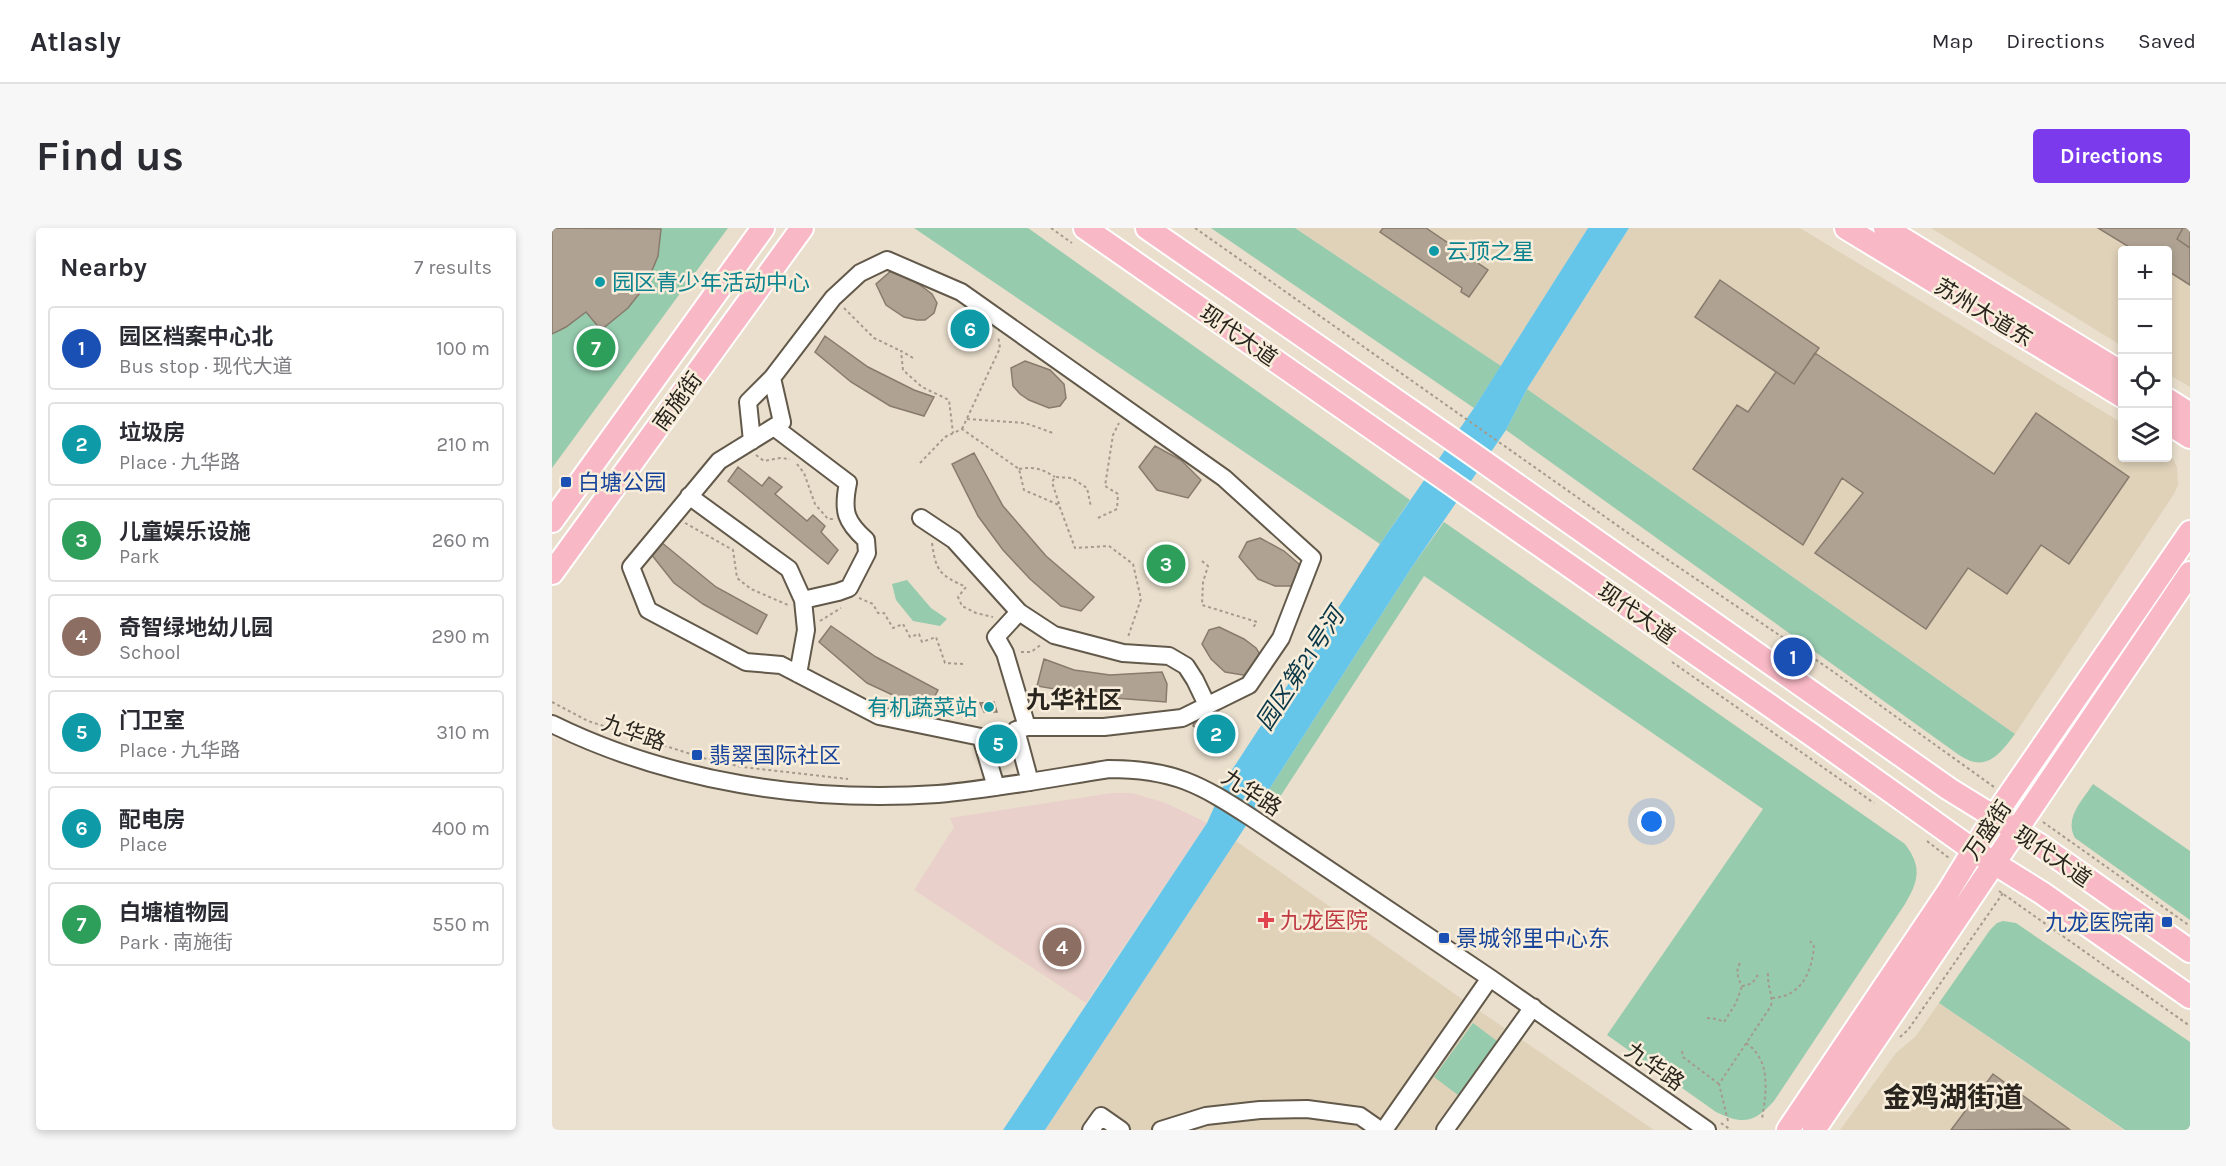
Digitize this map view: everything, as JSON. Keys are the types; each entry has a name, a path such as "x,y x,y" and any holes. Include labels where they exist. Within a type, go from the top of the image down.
{"main road":[{"name":"南施街","path":"552,521 763,228"},
{"name":"南施街","path":"552,573 802,228"},
{"name":"现代大道","path":"1086,228 1812,735 1988,872 2190,997"},
{"name":"现代大道","path":"1147,228 1949,789 1994,817 2023,821 2190,951"},
{"name":"苏州大道东","path":"1846,228 2118,394"},
{"name":"苏州大道东","path":"1885,228 2118,371"},
{"path":"2172,403 2190,414"},
{"path":"2172,426 2190,437"},
{"name":"万盛街","path":"1788,1130 1948,892 1994,817 2190,532"},
{"name":"万盛街","path":"1814,1130 2190,573"}],"street":[{"path":"748,443 748,402 772,378 833,298 860,273 887,260 961,292 1006,323 1224,478 1312,558 1281,638 1249,685 1182,718 1104,727 1027,727 1016,730 1030,782"},
{"path":"772,378 778,424 848,483 844,499 850,525 866,540 867,553 849,588 804,606"},
{"path":"778,424 719,461 631,567 648,610 746,662 781,665 879,716 981,737 996,787"},
{"path":"778,424 855,477"},
{"path":"689,496 789,569 804,606 806,630 798,674"},
{"path":"921,518 954,540 1019,612 1054,635 1123,653 1169,657 1186,666 1196,680 1207,705"},
{"path":"1019,612 996,637 1005,653 1027,727"},
{"name":"九华路","path":"552,724 599,745 652,763 704,776 793,791 843,796 938,794 1109,769 1130,769 1174,776 1197,784 1252,818 1533,1007 1707,1130"},
{"path":"1161,1130 1206,1116 1260,1110 1307,1109 1360,1116 1382,1130 1490,978"},
{"path":"1446,1130 1533,1007"},
{"path":"1091,1130 1101,1116 1120,1130"}],"path":[{"path":"1196,228 1628,533 1828,668 2008,797"},
{"path":"833,298 874,338 913,358"},
{"path":"920,463 945,437 962,429 1000,348 998,334 1006,323"},
{"path":"901,351 903,370 922,387 949,400 953,433"},
{"path":"1098,518 1117,509 1118,494 1105,486 1113,435 1126,409"},
{"path":"966,419 1025,423 1053,433"},
{"path":"962,429 1019,469 1024,490 1059,505"},
{"path":"748,443 764,461 780,458 793,460 804,473 815,504 828,519 848,518"},
{"path":"1019,469 1031,466 1055,477 1072,478 1087,488 1091,507"},
{"path":"1055,477 1052,482 1075,548 1109,546 1133,564 1141,599 1123,653"},
{"path":"669,521 687,524 733,550 737,578 751,589 804,606"},
{"path":"925,537 932,543 935,564 948,579 966,587 958,597 962,606 976,614 992,616 1004,628"},
{"path":"1203,561 1208,566 1203,582 1202,605 1257,622 1252,629"},
{"path":"857,598 873,604 878,613 884,613 892,628 903,624 910,638 919,634 921,642 936,637 945,663 964,664"},
{"path":"806,630 846,605"},
{"path":"1005,653 1031,652 1054,635"},
{"path":"1664,655 1879,807"},
{"path":"552,702 599,725 703,758 742,767 855,779"},
{"path":"2023,821 2190,926"},
{"path":"1926,840 1968,858"},
{"path":"1988,872 2009,885 2190,1026"},
{"path":"1896,1041 1908,1030 2009,885"},
{"path":"1772,998 1784,997 1802,984 1813,963 1814,946 1810,941"},
{"path":"1707,1018 1724,1022 1736,1003 1742,986 1737,976 1740,963"},
{"path":"1742,986 1755,981 1759,972"},
{"path":"1719,1084 1771,1006 1768,973"},
{"path":"1746,1043 1753,1048 1764,1070 1767,1084 1762,1119"},
{"path":"1682,1051 1683,1057 1719,1084 1728,1121"}],"shaded area":[{"path":"1295,228 1588,228 1501,366"},
{"path":"1629,228 1800,228 2118,421 2118,462 2172,462 2172,458 2177,467 2178,485 2015,734 1527,389"},
{"path":"1931,228 2190,228 2190,387 2172,376 2172,246 2118,246 2118,344"},
{"path":"1112,793 1132,793 1166,803 1207,823 1086,1003 914,890 954,827 950,818"},
{"name":"九龙医院","path":"1236,841 1462,999 1654,1130 1045,1130"},
{"path":"1939,1003 2124,1130 1840,1130 1896,1053 1916,1036"}],"green space":[{"path":"552,228 728,228 552,468"},
{"path":"914,228 1028,228 1410,500 1380,544"},
{"path":"1211,228 1295,228 1501,366 1474,408"},
{"path":"1527,389 2015,734 1997,755 1984,762 1969,760 1959,755 1506,430"},
{"path":"1444,522 1905,844 1910,852 1917,874 1905,904 1774,1101 1754,1118 1734,1119 1716,1112 1607,1035 1763,809 1424,576 1274,806 1263,799 1412,567"},
{"path":"907,580 931,608 947,619 940,626 913,621 896,600 892,584"},
{"path":"2093,784 2190,851 2190,920 2075,838 2072,831 2073,817"},
{"path":"2003,921 2016,923 2190,1042 2190,1130 2125,1130 1939,1003 1990,930"},
{"path":"1473,1023 1497,1041 1458,1095 1434,1077"}],"water":[{"name":"园区第21号河","path":"1588,228 1629,228 1527,389 1506,430 1412,567 1236,841 1045,1130 1003,1130 1207,823 1228,776 1380,544 1474,408"}],"building":[{"name":"园区青少年活动中心","path":"552,228 661,229 658,256 646,285 628,308 601,330 586,312 552,334"},
{"name":"云顶之星","path":"1383,228 1426,228 1488,270 1469,297 1461,292 1462,288 1380,232"},
{"path":"2098,228 2183,228 2177,239 2190,248 2190,285 2172,274 2172,246 2127,246"},
{"path":"2183,228 2190,228 2190,248 2177,239"},
{"path":"892,270 904,273 932,294 937,303 934,313 925,320 917,320 904,317 886,305 876,284"},
{"path":"1720,280 1819,348 1794,384 1695,317"},
{"path":"972,310 988,322 969,348 952,336"},
{"path":"825,336 868,367 914,390 934,397 924,416 890,406 851,382 815,352"},
{"path":"1815,353 1994,474 2036,413 2129,477 2069,564 2041,545 2007,594 1968,568 1926,629 1815,553 1863,493 1842,478 1803,545 1693,469 1737,405 1748,412 1776,372 1794,384"},
{"path":"1025,361 1050,370 1064,384 1066,398 1060,406 1049,408 1029,400 1013,386 1011,368"},
{"path":"1155,446 1181,460 1201,480 1188,498 1157,490 1139,467"},
{"path":"974,453 1003,506 1046,556 1094,597 1081,611 1061,606 1030,579 1003,550 978,516 952,464"},
{"path":"738,467 762,486 769,477 782,487 775,494 807,521 813,515 825,526 821,532 838,550 828,564 728,481"},
{"path":"1260,538 1284,551 1299,564 1299,577 1291,586 1275,586 1258,579 1239,557 1247,542"},
{"path":"661,542 716,587 767,615 757,634 703,604 674,583 651,554"},
{"path":"831,626 876,657 938,690 927,711 867,683 819,642"},
{"path":"1219,627 1244,639 1256,648 1261,656 1255,677 1225,672 1211,659 1202,644 1209,630"},
{"path":"1044,659 1074,670 1110,675 1162,672 1167,684 1166,702 1101,697 1037,686"},
{"name":"有机蔬菜站","path":"994,702 997,712 984,712 980,703"},
{"path":"1198,711 1218,712 1232,722 1220,741 1193,726"},
{"path":"1000,736 1004,749 1002,753 997,751 991,738"},
{"path":"1993,1074 2069,1129 1951,1130"}],"place":[{"name":"云顶之星","path":"1434,251"},
{"name":"园区青少年活动中心","path":"600,282"},
{"name":"配电房","path":"970,329"},
{"name":"白塘植物园","path":"596,348"},
{"name":"白塘公园","path":"566,482"},
{"name":"儿童娱乐设施","path":"1166,564"},
{"name":"园区档案中心北","path":"1793,657"},
{"name":"有机蔬菜站","path":"989,707"},
{"name":"垃圾房","path":"1216,734"},
{"name":"门卫室","path":"998,744"},
{"name":"翡翠国际社区","path":"697,755"},
{"name":"九龙医院","path":"1266,920"},
{"name":"九龙医院南","path":"2167,922"},
{"name":"景城邻里中心东","path":"1444,938"},
{"name":"奇智绿地幼儿园","path":"1062,947"}],"district":[{"name":"九华社区","path":"1074,700"},
{"name":"金鸡湖街道","path":"1953,1097"}]}
